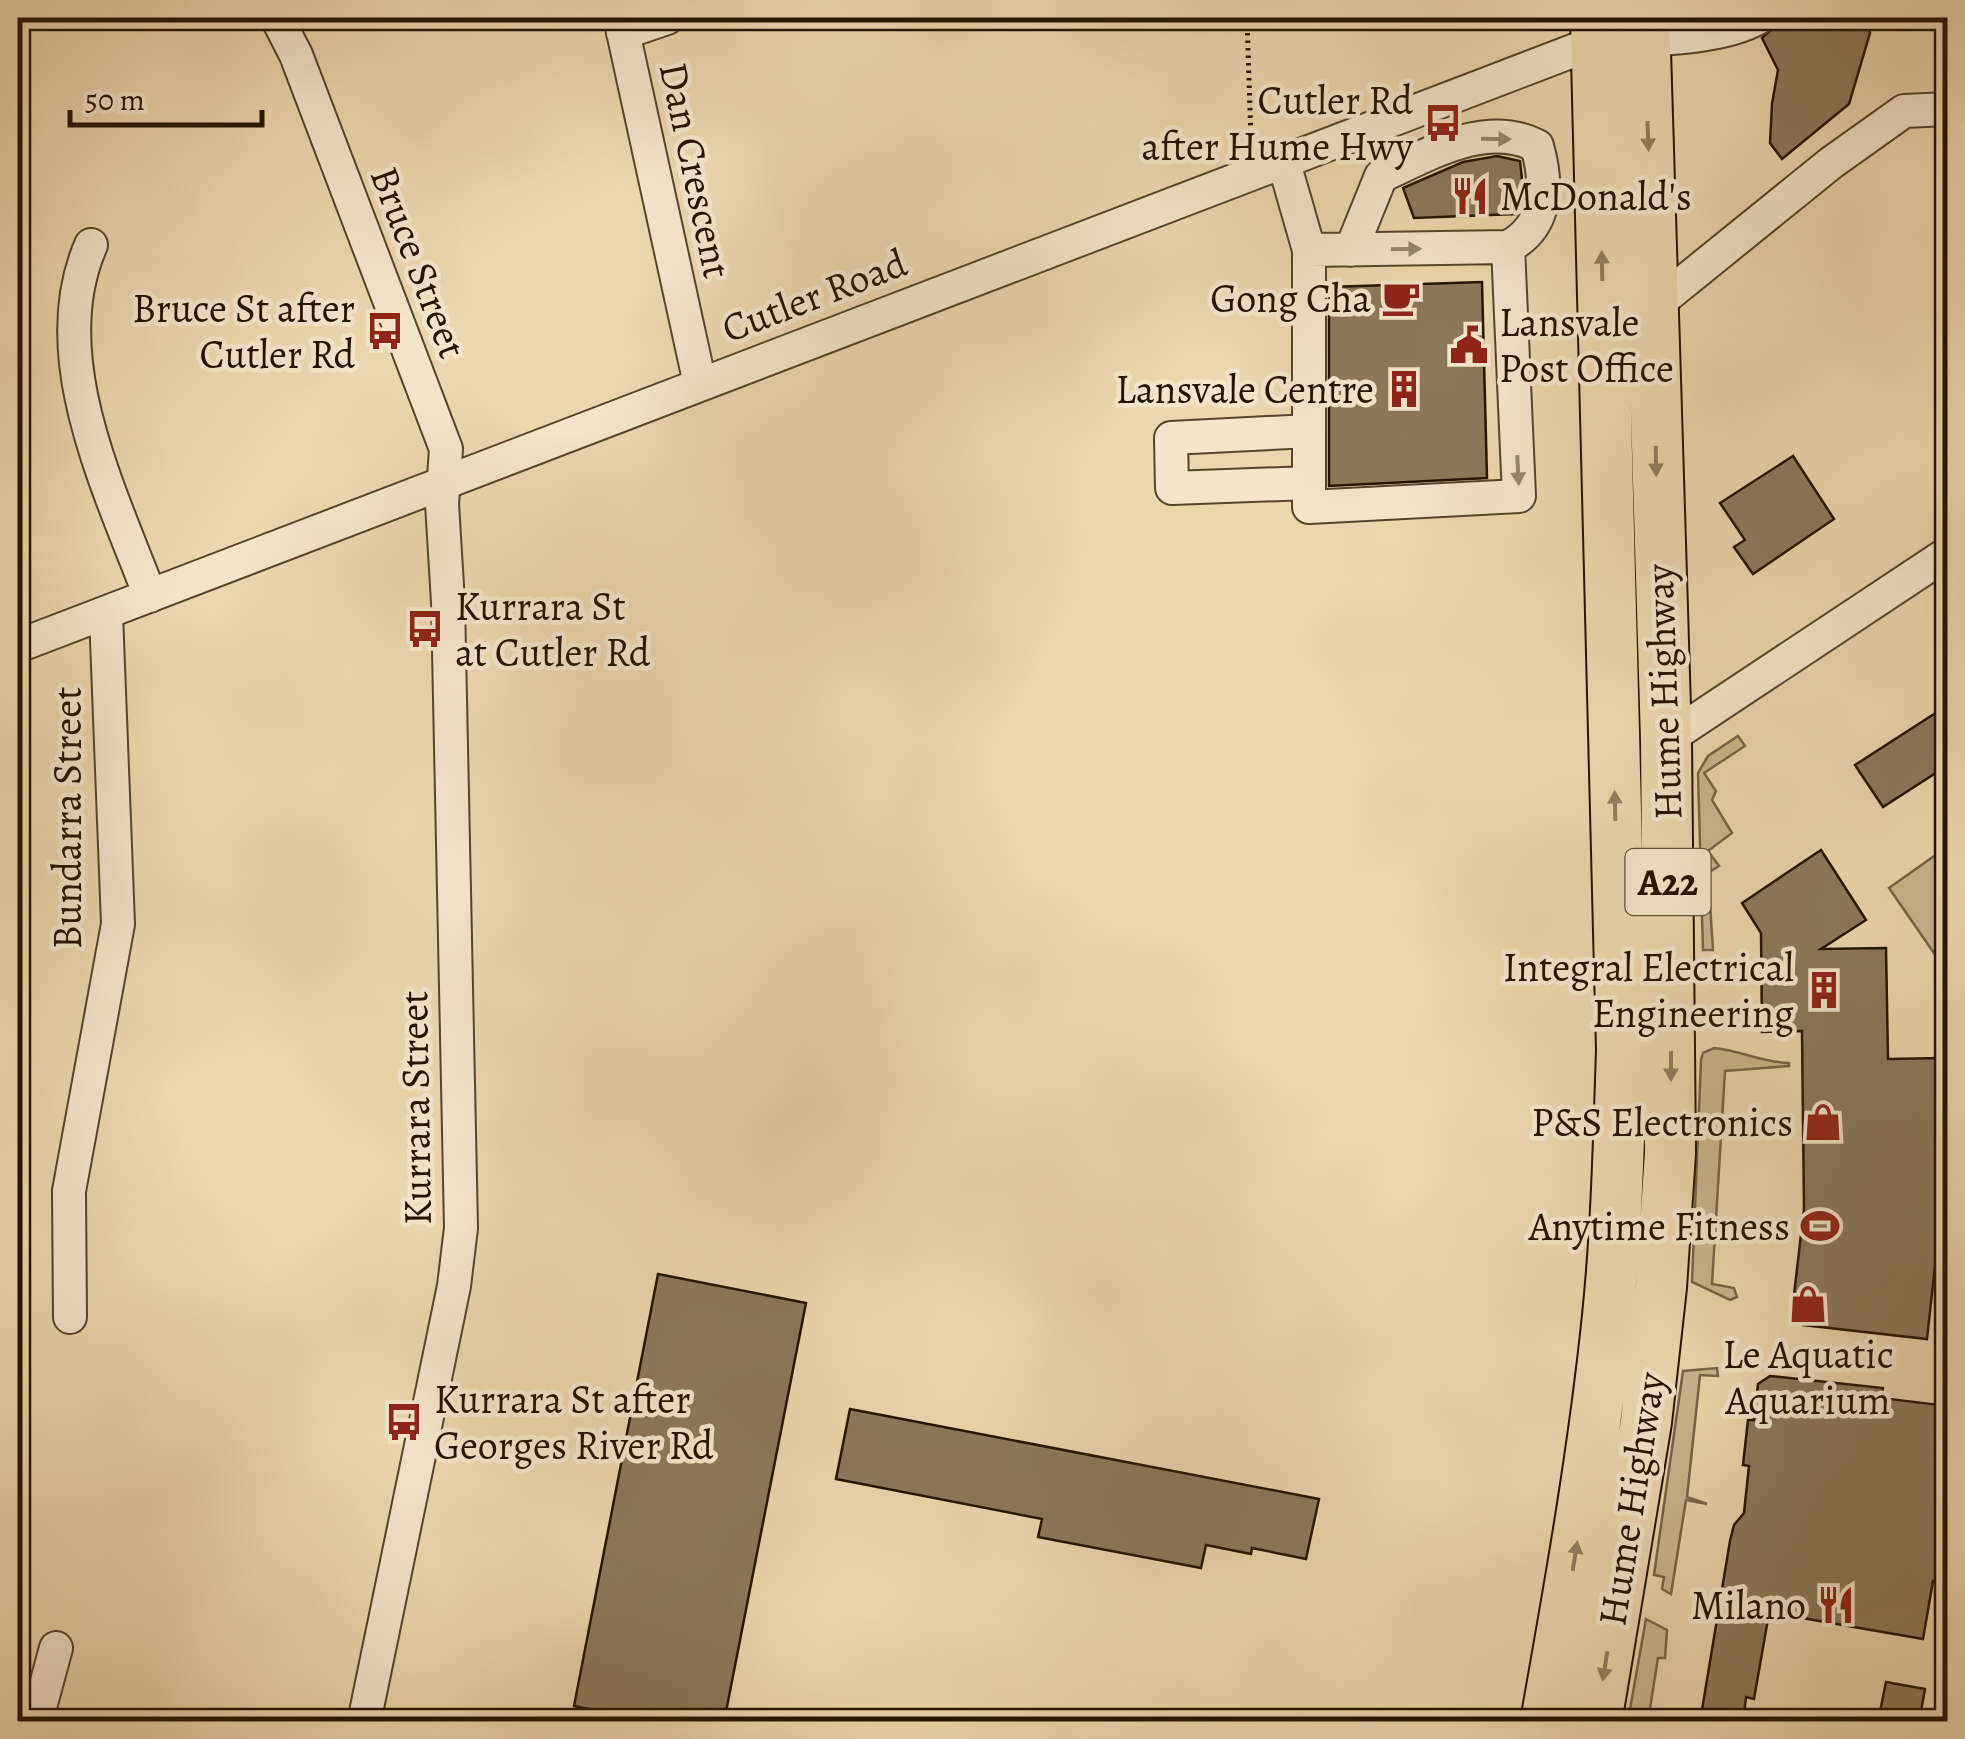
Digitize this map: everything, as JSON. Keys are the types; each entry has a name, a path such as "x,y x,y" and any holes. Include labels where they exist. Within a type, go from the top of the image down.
{"highway":[{"name":"Hume Highway","path":"1596,1722 1646,1422 1666,1230 1671,1070 1666,740 1644,28"},
{"name":"Hume Highway","path":"1546,1722 1592,1445 1608,1315 1618,1183 1622,1050 1596,30"}],"street":[{"name":"Bruce Street","path":"277,18 296,55 405,349 437,423 446,449 446,483"},
{"name":"Dan Crescent","path":"667,18 622,25 700,384"},
{"name":"Cutler Road","path":"18,646 1284,163 1596,30 1744,26 1758,18"},
{"path":"1652,307 1831,163 1904,111 1948,109"},
{"path":"1308,250 1351,250 1508,247 1523,239 1542,213 1542,162 1537,146 1525,139 1469,138 1382,176 1351,250"},
{"path":"1284,163 1308,250 1309,506 1520,496 1508,247"},
{"path":"91,245 79,272 75,312 83,405 90,438 150,596"},
{"path":"1308,431 1171,438 1172,488 1308,482"},
{"name":"Kurrara Street","path":"364,1722 454,1286 462,1228 448,602 442,504 446,483"},
{"path":"1666,740 1948,553"},
{"name":"Bundarra Street","path":"70,1317 69,1191 118,924 106,614"},
{"path":"36,1722 56,1648"}],"path":[{"path":"1247,18 1251,141"}],"shaded area":[{"path":"1738,736 1745,746 1704,773 1716,791 1712,800 1732,833 1708,851 1719,866 1708,873 1713,950 1703,950 1698,773 1708,756"},
{"path":"1947,847 1947,972 1889,888"},
{"path":"1714,1048 1789,1063 1725,1071 1712,1284 1734,1288 1737,1297 1730,1300 1692,1282 1701,1060 1703,1053"},
{"path":"1717,1368 1718,1376 1700,1375 1687,1497 1707,1504 1686,1500 1671,1594 1662,1589 1664,1577 1654,1575 1683,1371"},
{"path":"1646,1619 1667,1630 1665,1658 1658,1658 1648,1721 1628,1721"}],"building":[{"path":"1784,18 1865,18 1870,33 1849,104 1782,159 1770,143 1778,70 1762,38"},
{"name":"McDonald's","path":"1497,156 1520,161 1523,189 1516,214 1414,218 1403,188 1463,162"},
{"name":"Lansvale Centre","path":"1482,282 1487,478 1329,486 1329,287"},
{"path":"1793,456 1834,519 1753,574 1734,547 1745,540 1720,503"},
{"path":"1948,705 1948,765 1883,807 1855,765"},
{"path":"1821,850 1866,920 1821,949 1886,948 1888,1059 1942,1058 1941,1211 1927,1339 1803,1325 1792,1312 1804,1209 1802,1031 1762,1032 1761,933 1742,903"},
{"path":"658,1274 806,1303 724,1722 654,1722 574,1706"},
{"path":"1770,1376 1883,1388 1881,1398 1948,1406 1948,1584 1933,1581 1923,1639 1779,1614 1777,1620 1768,1619 1754,1699 1746,1697 1743,1722 1700,1722 1730,1541 1734,1525 1744,1513 1749,1466 1743,1465 1748,1420 1754,1420 1758,1384"},
{"path":"850,1409 1319,1499 1306,1559 1252,1548 1251,1554 1206,1545 1201,1568 1038,1537 1042,1519 836,1479"},
{"path":"1886,1682 1925,1689 1919,1722 1878,1722"}],"place":[{"name":"Cutler Rd after Hume Hwy","path":"1443,123"},
{"name":"McDonald's","path":"1470,196"},
{"name":"Gong Cha","path":"1401,298"},
{"name":"Bruce St after Cutler Rd","path":"385,331"},
{"name":"Lansvale Post Office","path":"1469,345"},
{"name":"Lansvale Centre","path":"1404,389"},
{"name":"Kurrara St at Cutler Rd","path":"425,629"},
{"name":"Integral Electrical Engineering","path":"1824,990"},
{"name":"P&S Electronics","path":"1823,1122"},
{"name":"Anytime Fitness","path":"1820,1226"},
{"name":"Le Aquatic Aquarium","path":"1808,1304"},
{"name":"Kurrara St after Georges River Rd","path":"404,1422"},
{"name":"Milano","path":"1836,1605"}]}
